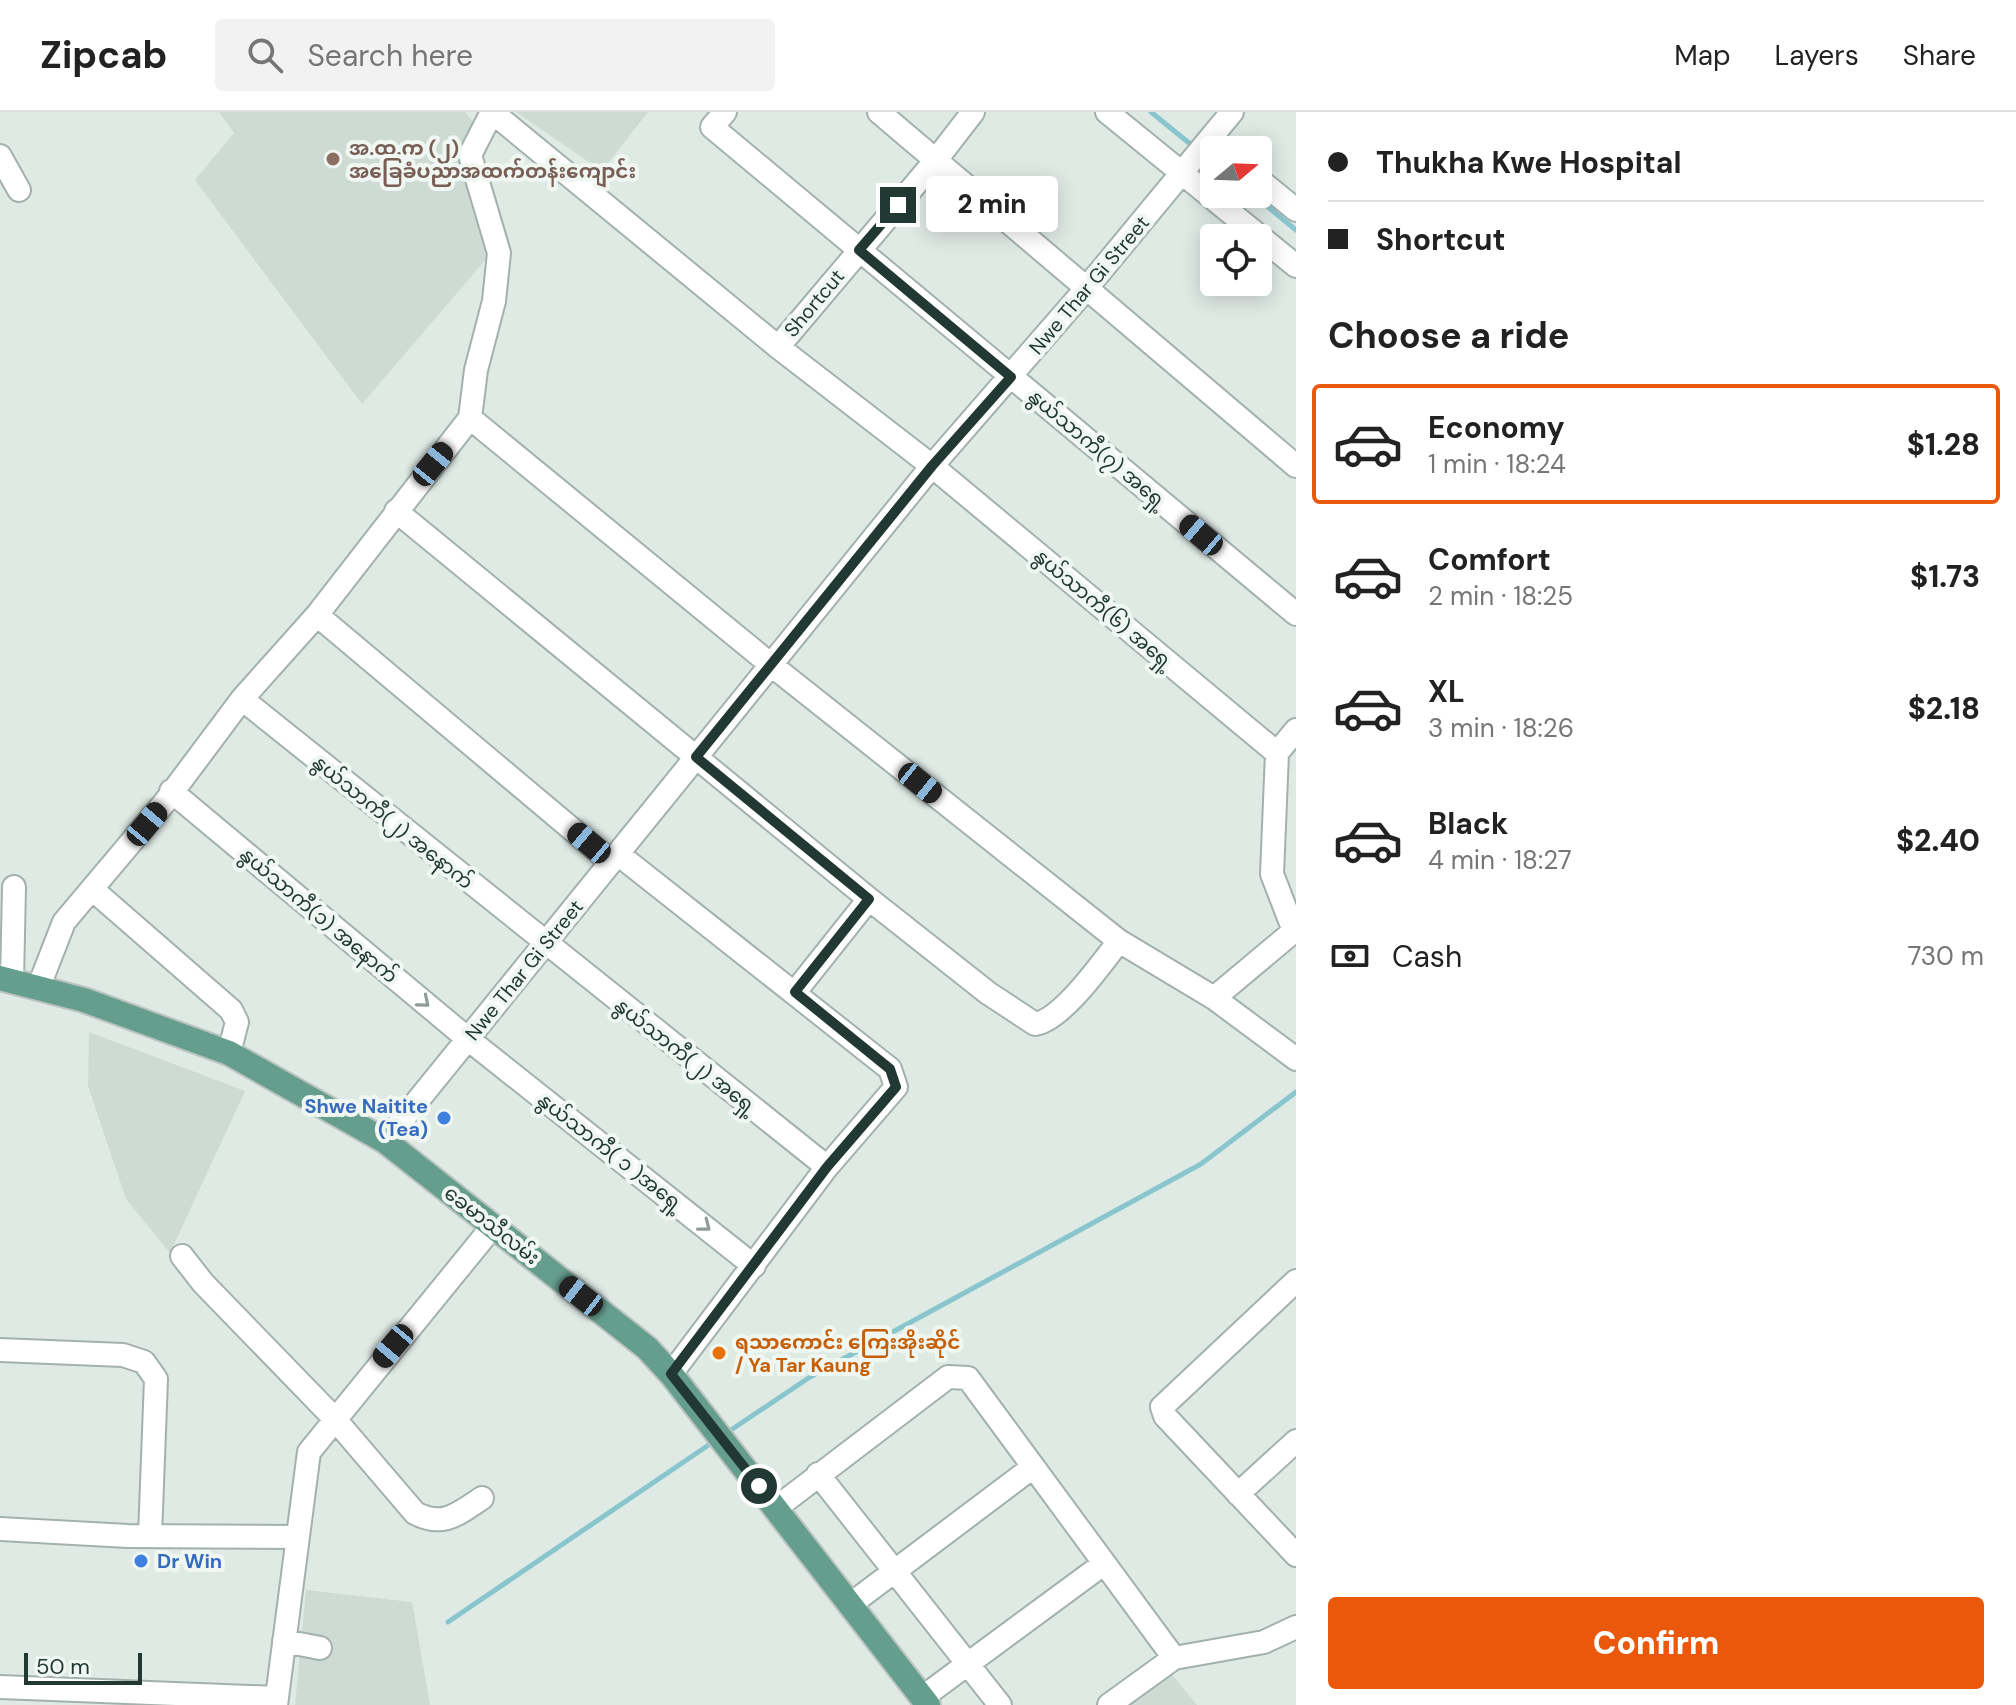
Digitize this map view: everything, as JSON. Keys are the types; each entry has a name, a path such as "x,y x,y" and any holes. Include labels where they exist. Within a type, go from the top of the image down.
{"main road":[{"name":"ခေမာသီလမ်း","path":"6,979 39,986 161,1025 229,1053 385,1141 647,1348 671,1374 926,1701"}],"street":[{"name":"နွယ်သာကီ(၆) အရှေ့","path":"492,112 778,347 932,466 1277,753"},
{"path":"39,986 70,915 242,699 317,615 470,418 476,370 494,301 499,253 470,155 492,112"},
{"path":"879,112 1296,466"},
{"name":"Shortcut","path":"778,347 973,112"},
{"path":"1107,112 1200,151"},
{"name":"Nwe Thar Gi Street","path":"1216,136 1232,112"},
{"name":"နွယ်သာကီ(၇) အရှေ့","path":"718,119 859,250 1296,614"},
{"path":"0,156 19,190"},
{"name":"Nwe Thar Gi Street","path":"385,1141 932,466 1200,158"},
{"path":"1272,190 1296,210"},
{"path":"1249,208 1296,266"},
{"path":"470,418 770,664 1119,941 1214,998 1296,1059"},
{"path":"396,511 869,899 988,993 1035,1024 1047,1021 1119,941"},
{"path":"317,615 615,858 795,992 890,1069 896,1078 896,1087 827,1167 671,1374"},
{"name":"နွယ်သာကီ(၂) အနောက်","path":"242,699 545,944"},
{"path":"1214,998 1294,931 1272,874 1277,753 1296,730"},
{"name":"နွယ်သာကီ(၁) အနောက်","path":"171,791 468,1039"},
{"path":"6,979 6,936 14,887"},
{"path":"92,889 231,1010 237,1022 229,1053"},
{"path":"795,992 869,899"},
{"name":"နွယ်သာကီ(၂) အရှေ့","path":"545,944 827,1167"},
{"name":"နွယ်သာကီ( ၁ )အရှေ့","path":"468,1039 754,1266"},
{"path":"0,1687 276,1702 309,1452 330,1421 493,1226"},
{"path":"182,1256 415,1513 427,1519 449,1520 482,1498"},
{"path":"1296,1281 1162,1407 1165,1416 1296,1555"},
{"path":"0,1350 123,1355 144,1362 156,1379 150,1536"},
{"path":"776,1508 948,1377 957,1375 968,1378 1102,1565 1174,1658"},
{"path":"1238,1494 1296,1441"},
{"path":"851,1604 1033,1467"},
{"path":"818,1474 1000,1705"},
{"path":"0,1529 150,1536 297,1537"},
{"path":"926,1701 968,1663 1102,1565"},
{"path":"1109,1705 1174,1658 1264,1642 1296,1627"},
{"path":"284,1641 320,1648"}],"shaded area":[{"path":"219,112 465,112 481,131 458,152 487,258 362,404 195,180 234,133"},
{"path":"516,112 648,112 602,171"},
{"path":"89,1032 245,1091 170,1253 126,1199 88,1086"},
{"path":"306,1590 412,1602 430,1705 295,1705"},
{"path":"1170,1672 1197,1705 1126,1705"}],"waterway":[{"path":"1151,112 1194,147"},
{"path":"1269,208 1296,230"},
{"path":"731,1430 810,1377 1201,1164 1296,1092"},
{"path":"448,1622 713,1442"}],"place":[{"name":"အ.ထ.က (၂) အခြေခံပညာအထက်တန်းကျောင်း","path":"333,159"},
{"name":"Shwe Naitite (Tea)","path":"444,1118"},
{"name":"ရသာကောင်း ကြေးအိုးဆိုင် / Ya Tar Kaung","path":"719,1353"},
{"name":"Dr Win","path":"141,1561"}],"route":[{"path":"759,1486 671,1374 827,1167 896,1087 896,1078 890,1069 795,992 869,899 696,757 932,466 1011,377 859,250 898,205"}]}
